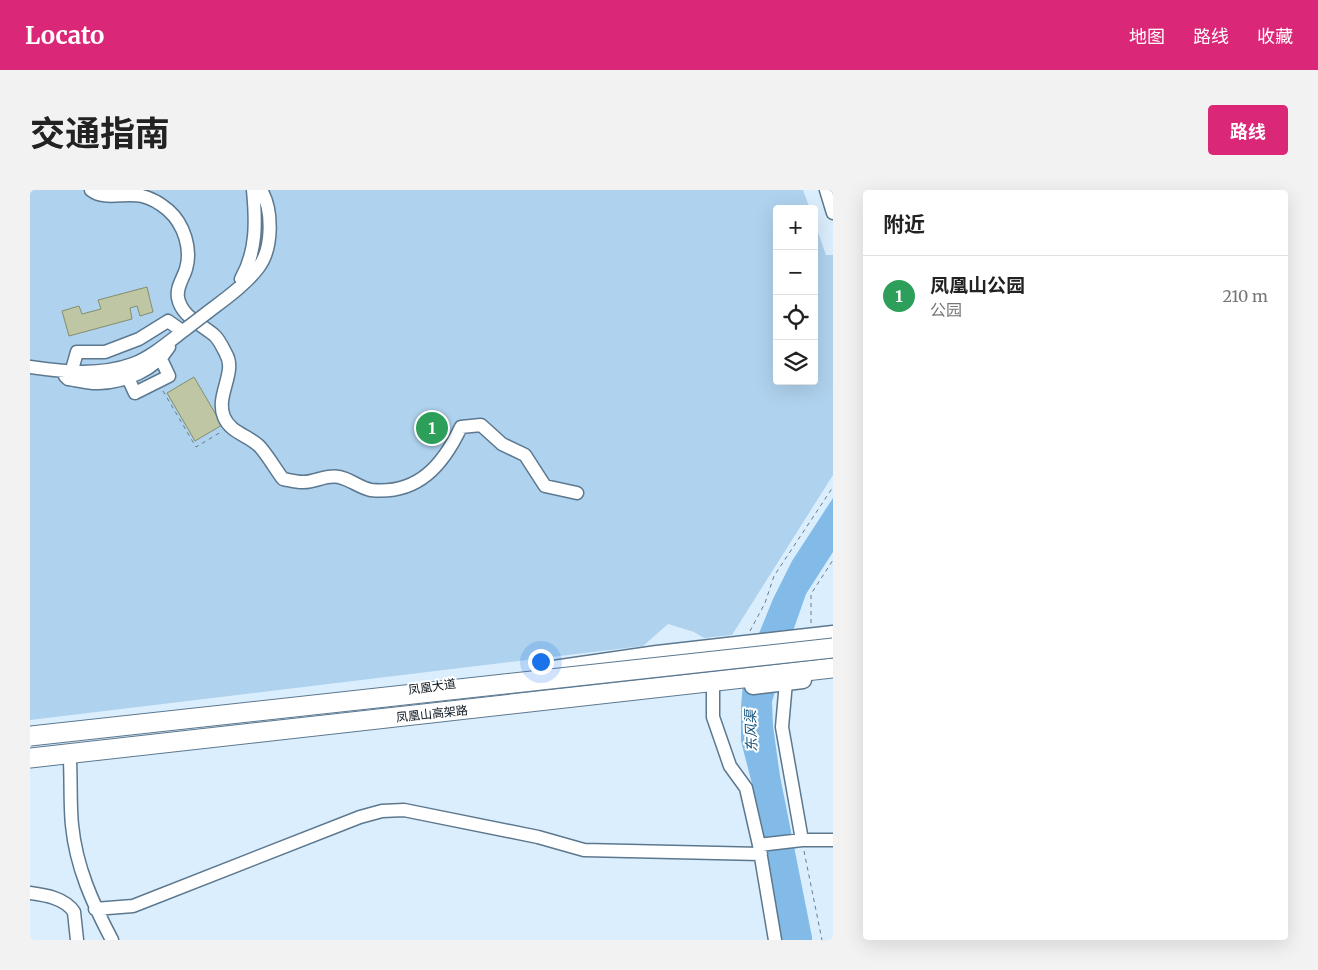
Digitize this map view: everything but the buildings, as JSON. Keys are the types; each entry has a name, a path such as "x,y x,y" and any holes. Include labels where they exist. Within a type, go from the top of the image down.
{"highway":[{"name":"凤凰山高架路","path":"30,736 833,648"},
{"name":"凤凰山高架路","path":"32,764 833,668"}],"main road":[{"name":"凤凰大道","path":"30,740 121,730 745,643 833,634"},
{"path":"32,764 833,676"}],"street":[{"path":"91,190 98,196 142,196 160,204 176,219 183,231 188,254 179,286 178,295 181,306 188,316 215,336 228,356 228,373 221,398 224,417 234,430 259,446 283,479 303,483 326,476 340,477 370,490 406,487 435,470 451,448 461,427 481,425 502,444 525,455 545,486 577,493"},
{"path":"234,292 249,264 256,223 253,190"},
{"path":"30,368 64,372 103,370 134,364 234,292 259,267 270,236 268,201 261,190"},
{"path":"826,190 833,212"},
{"path":"64,372 77,352 105,352 139,340 168,321 181,332"},
{"path":"64,372 68,379 98,384 128,378 150,367 160,358 181,332"},
{"path":"128,378 135,393 169,376 160,358"},
{"path":"783,683 782,727 802,840"},
{"path":"721,688 713,717 730,766 746,788 760,849 775,940"},
{"path":"70,760 71,824 83,878 95,909 112,940"},
{"path":"95,909 133,906 360,817 382,811 404,810 538,837 584,850 760,849 802,840 833,840"},
{"path":"30,893 47,895 65,903 71,908 74,912 77,940"}],"path":[{"path":"157,382 196,447 222,432"},
{"path":"745,643 765,603 774,576 833,487"},
{"path":"804,637 811,594 833,560"},
{"path":"802,840 822,940"}],"shaded area":[{"path":"30,190 803,190 809,205 773,205 773,385 818,385 818,232 826,255 833,255 833,475 732,635 704,638 694,632 668,624 643,646 30,720"}],"water":[{"name":"东风渠","path":"833,498 833,552 806,594 772,702 773,726 780,776 812,937 812,940 781,940 752,784 741,741 744,670 773,599 792,561"}],"place":[{"name":"凤凰山公园","path":"432,428"}]}
